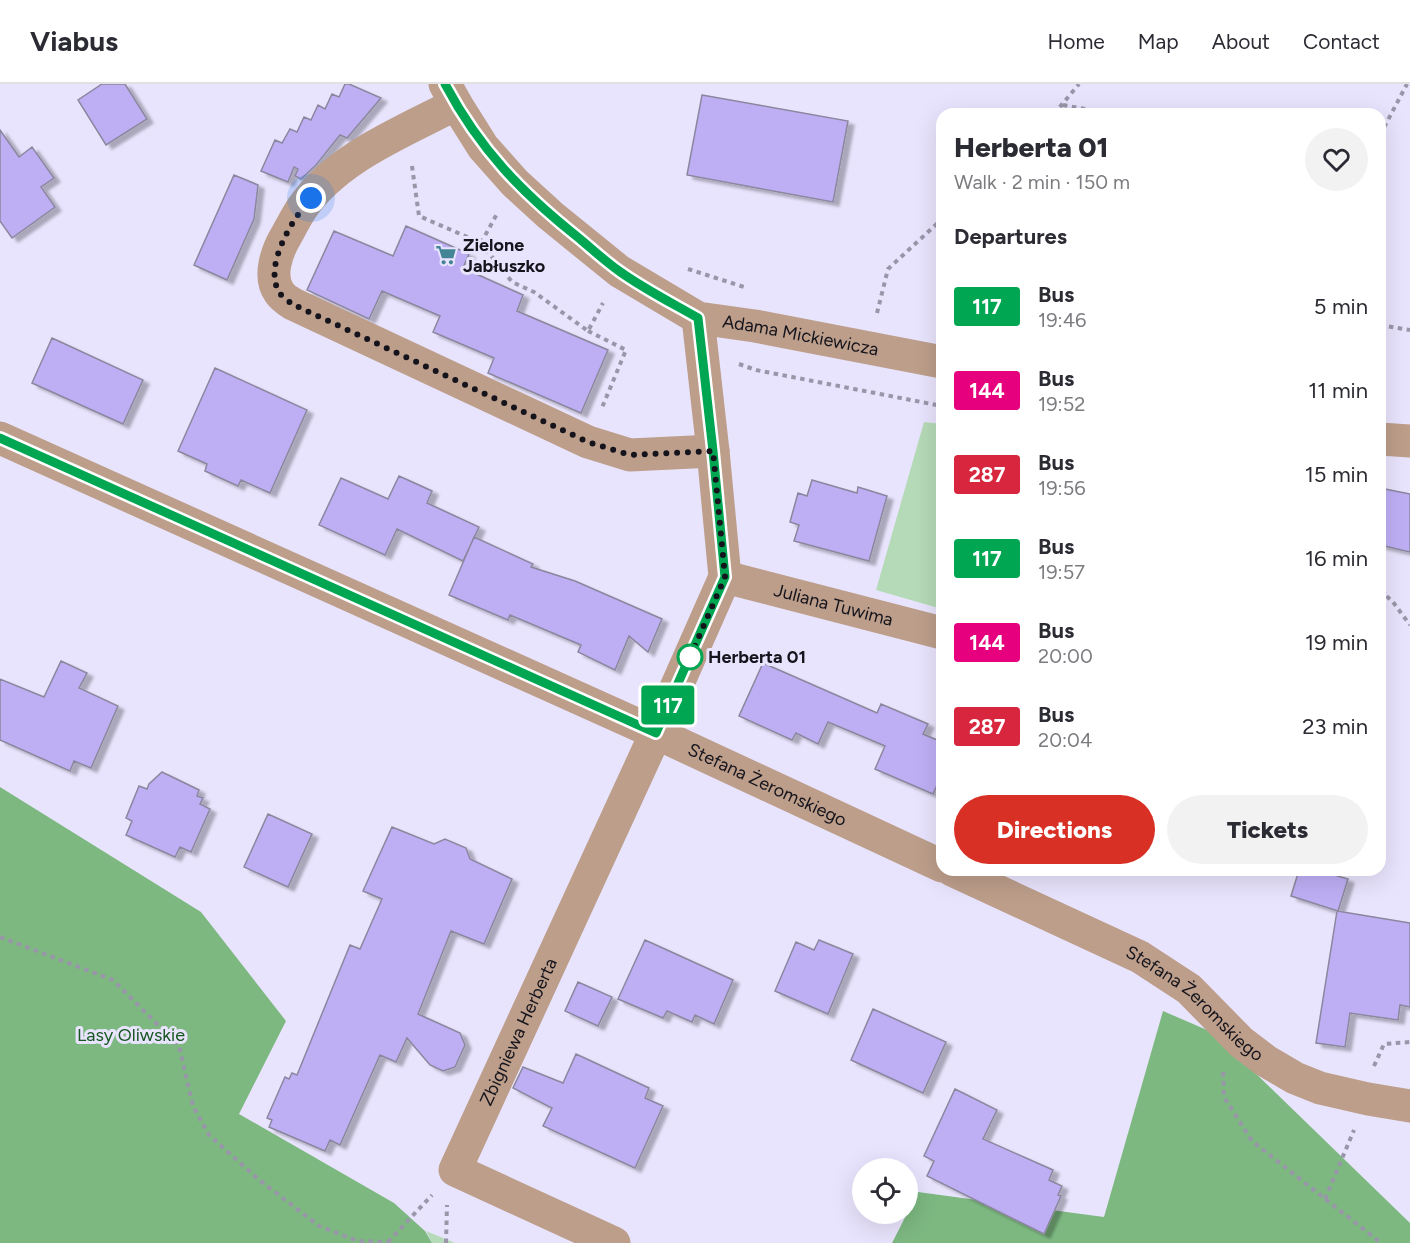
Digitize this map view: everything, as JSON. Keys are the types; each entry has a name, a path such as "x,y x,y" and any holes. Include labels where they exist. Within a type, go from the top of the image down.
{"street":[{"name":"Adama Mickiewicza","path":"713,451 630,455 588,442 292,304 279,292 274,279 275,261 282,244 302,207 319,188 343,167 408,130 451,94 483,147 515,183 550,215 619,271 698,318 755,326 936,361"},
{"path":"656,733 725,577 698,318"},
{"name":"Stefana Żeromskiego","path":"0,438 656,733 936,863"},
{"path":"1386,439 1410,441"},
{"name":"Juliana Tuwima","path":"725,577 936,631"},
{"name":"Zbigniewa Herberta","path":"455,1170 656,733"},
{"name":"Stefana Żeromskiego","path":"964,876 1140,957 1189,989 1241,1042 1266,1061 1295,1078 1320,1088 1410,1106"},
{"path":"455,1170 614,1243"}],"path":[{"path":"1060,108 1079,84"},
{"path":"1386,124 1407,84"},
{"path":"1063,105 1079,108"},
{"path":"408,130 419,216 481,243 512,282 534,292 588,331 626,350 588,442"},
{"path":"877,314 888,269 936,225"},
{"path":"481,243 489,228"},
{"path":"680,266 754,290"},
{"path":"866,311 888,316"},
{"path":"588,331 598,313"},
{"path":"1386,326 1410,330"},
{"path":"756,370 936,405"},
{"path":"1386,596 1410,626"},
{"path":"0,937 113,980 179,1046 193,1106 209,1135 258,1179 319,1226 358,1241 388,1242 455,1170"},
{"path":"1241,1042 1228,1059 1222,1074 1224,1097 1252,1141 1382,1243"},
{"path":"1376,1061 1384,1044 1410,1042"},
{"path":"1325,1198 1368,1099"}],"green space":[{"path":"924,422 936,423 936,607 876,590"},
{"name":"Lasy Oliwskie","path":"0,787 201,912 286,1021 239,1114 394,1203 425,1231 432,1243 0,1243"},
{"path":"1163,1011 1214,1033 1410,1223 1410,1243 892,1243 902,1224 918,1224 918,1192 1104,1217"},
{"path":"426,1231 455,1243 432,1243"}],"building":[{"path":"102,84 125,84 147,119 106,145 78,100"},
{"path":"345,84 381,98 347,138 340,135 316,165 301,179 295,176 298,169 294,167 288,182 261,171 275,140 282,143 290,129 297,132 304,117 311,120 318,105 325,109 332,94 339,97"},
{"path":"702,95 848,121 833,202 687,175"},
{"path":"0,130 19,157 32,147 54,178 41,187 55,207 12,238 0,221"},
{"path":"234,175 258,185 254,219 227,280 194,265"},
{"path":"406,226 469,254 463,268 523,295 517,311 608,350 581,413 488,373 494,358 433,332 440,316 382,291 369,319 307,290 334,231 393,256"},
{"path":"52,338 143,380 123,424 32,383"},
{"path":"215,368 307,410 270,493 241,480 238,486 205,471 207,464 178,451"},
{"path":"399,476 432,491 427,503 479,527 463,561 397,529 385,555 319,525 341,478 388,499"},
{"path":"812,480 857,493 858,487 887,496 869,561 794,541 799,525 790,522 798,493 807,496"},
{"path":"1386,489 1410,494 1410,552 1386,546"},
{"path":"474,537 533,564 531,567 575,581 662,619 648,652 629,636 615,670 578,652 581,645 510,615 508,620 449,595"},
{"path":"61,661 87,673 79,688 118,706 91,768 74,761 70,771 0,740 0,679 44,697"},
{"path":"763,663 877,713 881,704 928,724 923,734 936,739 936,787 933,794 875,769 885,746 828,722 818,744 796,733 792,740 739,716"},
{"path":"162,772 199,790 197,796 203,798 200,804 210,809 191,852 180,847 175,857 126,835 132,821 126,818 139,786 147,789 149,784"},
{"path":"268,814 312,834 288,887 244,867"},
{"path":"392,827 434,844 445,839 466,848 470,859 512,879 484,944 451,931 418,1014 460,1033 465,1045 455,1067 443,1071 430,1065 407,1038 396,1062 380,1055 340,1145 330,1140 325,1151 269,1127 272,1120 267,1118 285,1077 289,1079 292,1073 297,1075 350,945 360,949 382,899 363,891"},
{"path":"1297,876 1338,876 1348,879 1338,911 1291,896"},
{"path":"1337,911 1410,923 1410,1007 1400,1005 1398,1020 1350,1013 1345,1047 1316,1043"},
{"path":"645,940 733,980 714,1024 695,1015 692,1022 667,1011 663,1018 618,999"},
{"path":"819,940 853,954 828,1014 775,991 796,942 814,950"},
{"path":"578,982 612,997 598,1026 565,1011"},
{"path":"873,1009 946,1042 923,1093 851,1060"},
{"path":"576,1054 649,1088 645,1098 663,1106 635,1168 543,1126 552,1108 513,1088 523,1067 563,1083"},
{"path":"955,1089 997,1110 983,1139 1053,1170 1049,1180 1062,1186 1058,1195 1061,1196 1044,1234 927,1176 934,1161 924,1156"}],"bus line":[{"name":"117","path":"0,438 656,733 725,577 698,318 619,271 550,215 515,183 483,147 445,84"}],"place":[{"name":"Zielone Jabłuszko","path":"446,255"},
{"name":"Herberta 01","path":"690,657"}],"route":[{"path":"311,198 302,207 275,261 274,279 279,292 292,304 588,442 630,455 713,451 725,577 690,657"}]}
